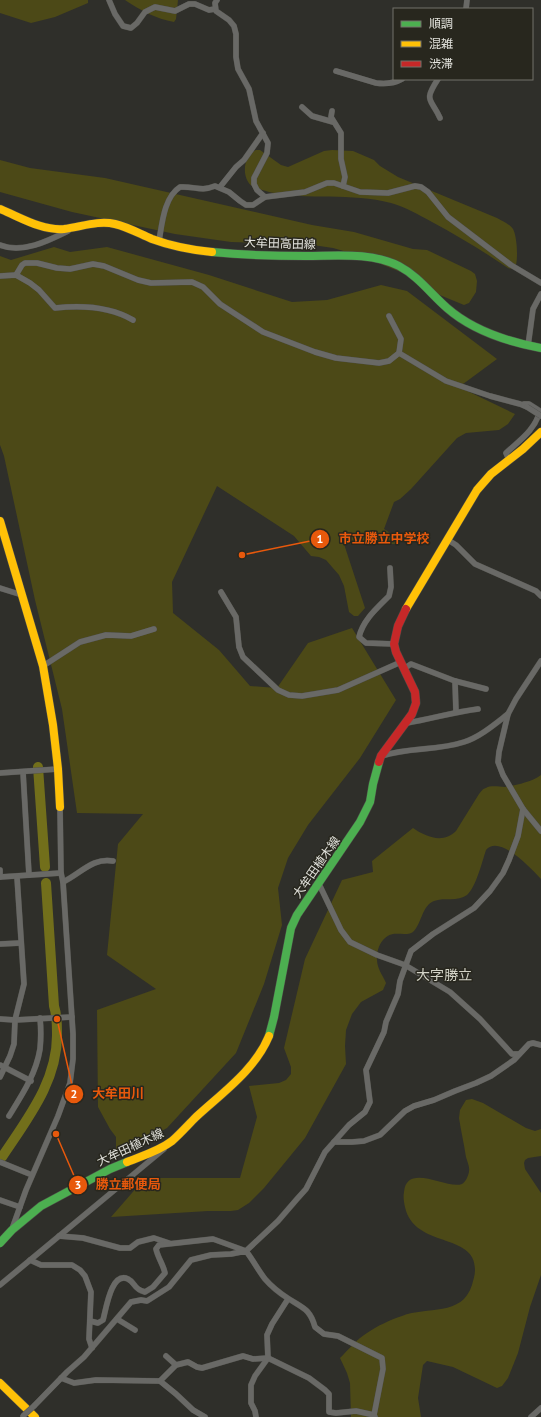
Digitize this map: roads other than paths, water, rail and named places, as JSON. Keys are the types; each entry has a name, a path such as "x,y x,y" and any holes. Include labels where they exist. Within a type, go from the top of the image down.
{"main road":[{"name":"大牟田高田線","path":"0,209 50,228 62,229 110,223 123,226 159,241 201,252 274,256 357,257 390,262 408,271 421,280 455,315 472,324 528,346 541,348"},
{"path":"394,644 402,616 477,490 491,474 541,432"},
{"path":"0,521 43,666 58,769 60,807"},
{"name":"大牟田植木線","path":"1,1240 41,1206 110,1169 156,1150 172,1141 251,1066 265,1046 273,1027 291,928 296,916 360,822 370,802 373,784 381,756 407,723 416,703 415,692 396,652 394,644"},
{"path":"0,1383 35,1417"}],"street":[{"path":"109,0 114,14 123,26 131,28 137,23 145,12 155,7 175,11 190,4 195,4 209,10 215,9"},
{"path":"215,9 217,0"},
{"path":"215,9 234,26 236,34 236,57 238,69 248,89 256,121 268,143 267,153 254,178 254,184 257,190 265,197"},
{"path":"336,71 382,84 400,80"},
{"path":"437,80 430,93 430,101 440,118"},
{"path":"302,107 312,116 333,122 339,127 341,133 340,159 345,177 343,186"},
{"path":"332,111 331,118 333,122"},
{"path":"220,187 244,160 263,133"},
{"path":"159,241 164,211 174,191 180,188 199,190 208,189 215,186 220,187 246,205 253,205 265,197 305,192 327,183 334,183 360,192 388,193 415,186 422,187 428,192 448,217 500,257 540,282 541,293 533,309 528,346"},
{"path":"0,245 14,249 24,248 48,240 76,227"},
{"path":"16,275 25,263 37,263 57,268 70,269 93,264 104,266 138,280 151,283 192,282 203,287 220,304 263,332 315,352 336,358 379,363 389,361 399,353 401,339 389,316"},
{"path":"0,276 16,275 30,283 39,290 55,308 94,307 111,310 133,320"},
{"path":"399,353 446,381 490,396 520,404 541,416"},
{"path":"509,460 506,453 529,432 537,420 540,411 529,404 520,404"},
{"path":"448,540 456,545 475,564 536,591 541,596"},
{"path":"390,568 391,592 367,620 359,637 366,643 394,644"},
{"path":"0,588 22,595"},
{"path":"221,592 236,617 239,647 243,657 278,690 289,695 302,696 338,690 403,665 411,664 455,681 486,689"},
{"path":"43,666 80,642 106,636 131,636 154,629"},
{"path":"541,661 508,714 498,762 503,775 523,809 541,831"},
{"path":"455,681 456,712"},
{"path":"407,723 428,720 456,712 478,709"},
{"path":"381,756 395,751 450,746 465,742 508,714"},
{"path":"0,773 58,769"},
{"path":"23,772 29,875"},
{"path":"12,1230 32,1175 58,1116 70,1084 73,1059 72,1017 63,882 61,873 60,807"},
{"path":"23,1416 84,1358 131,1302 141,1300 147,1301 169,1287 191,1260 206,1256 246,1251 278,1221 298,1199 306,1189 325,1152 349,1124 365,1112 370,1102 366,1070 384,1032 386,1022 398,994 405,965 411,951 433,934 474,908 498,880 509,860 518,836 523,809"},
{"path":"63,882 72,878 90,864 102,861 113,861"},
{"path":"0,870 0,877 61,873"},
{"path":"0,1077 2,1066 10,1056 14,1044 15,1020 24,984 17,877"},
{"path":"319,884 341,930 350,942 377,955 405,965 450,992 480,1019 512,1054 519,1054"},
{"path":"0,944 21,943"},
{"path":"0,1019 15,1020 72,1017"},
{"path":"9,1116 31,1081 40,1048 40,1018"},
{"path":"334,1142 364,1141 380,1135 405,1111 414,1106 434,1100 491,1076 506,1066 529,1044 533,1043 541,1045"},
{"path":"2,1066 31,1081"},
{"path":"0,1285 150,1161 170,1144 185,1128"},
{"path":"2,1163 32,1175"},
{"path":"0,1200 20,1207"},
{"path":"59,1236 91,1239 120,1248 130,1248 138,1242 154,1238 172,1244"},
{"path":"90,1321 98,1323 103,1320 113,1285 120,1279 125,1278 130,1280 138,1291 145,1292 152,1287 165,1272 158,1258 156,1249 159,1245 213,1239 246,1251 265,1278 288,1299 304,1307 313,1320 315,1327 324,1334 338,1336 382,1358 383,1369 375,1416 356,1411 336,1413 329,1412 329,1394 325,1390 309,1378 268,1358 253,1359 243,1356 202,1368 188,1362 176,1365 160,1382"},
{"path":"30,1260 41,1265 72,1265 80,1270 85,1276 91,1292 89,1339 92,1348"},
{"path":"256,1417 251,1402 251,1385 255,1376 268,1358 267,1335 272,1324 288,1299"},
{"path":"117,1320 135,1330"},
{"path":"166,1356 176,1365"},
{"path":"62,1378 74,1383 96,1380 160,1382 176,1394 192,1410 205,1417"},
{"path":"531,1417 541,1408"}],"waterway":[{"path":"38,767 45,867"},
{"path":"0,1157 2,1157 31,1114 39,1099 47,1083 56,1051 57,1023 54,1006 46,883"}],"place":[{"name":"市立勝立中学校","path":"242,555"},
{"name":"大牟田川","path":"57,1019"},
{"name":"勝立郵便局","path":"56,1134"}],"district":[{"name":"大字勝立","path":"444,975"}]}
